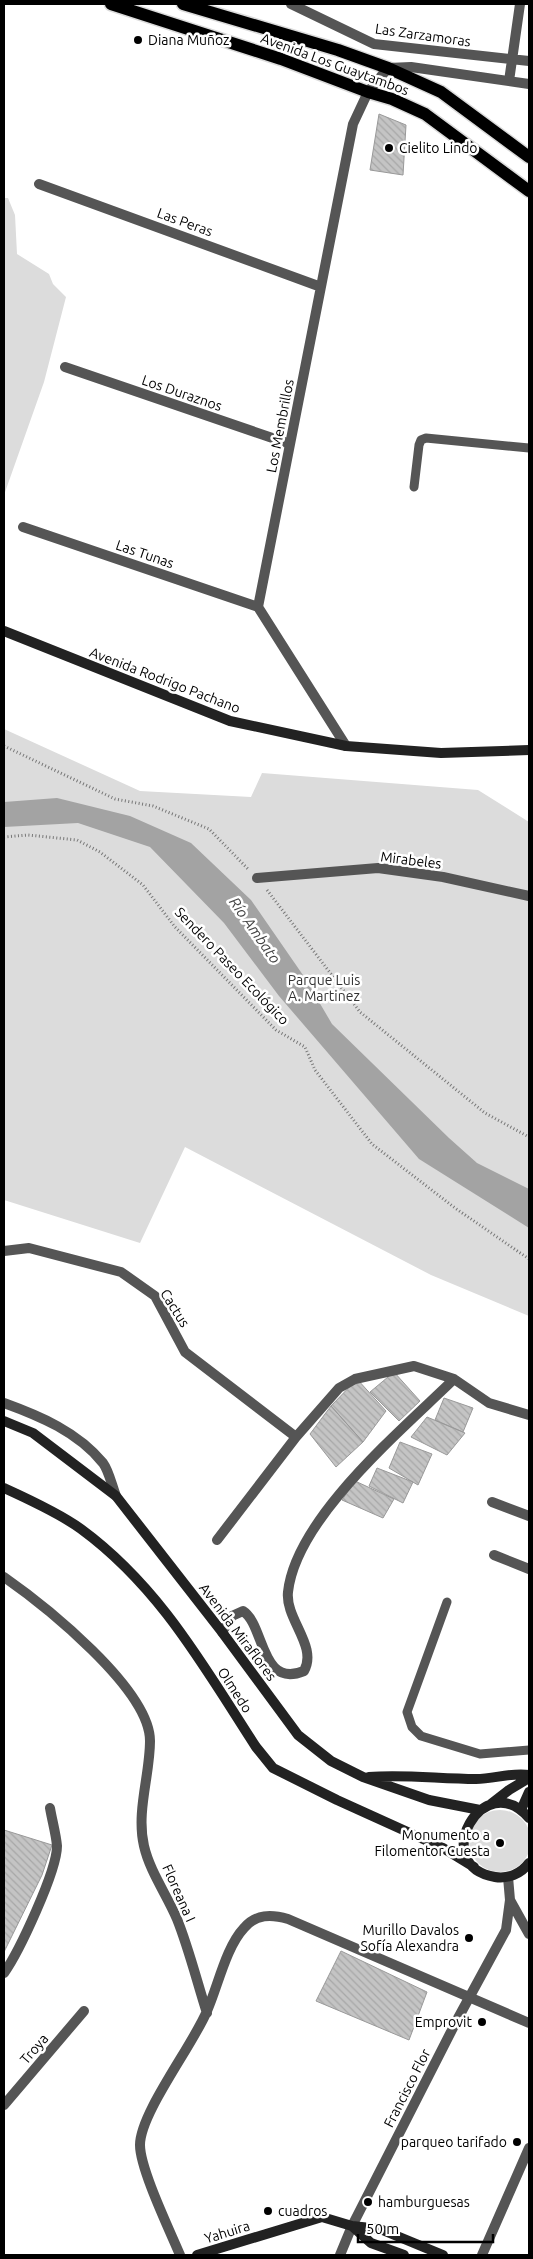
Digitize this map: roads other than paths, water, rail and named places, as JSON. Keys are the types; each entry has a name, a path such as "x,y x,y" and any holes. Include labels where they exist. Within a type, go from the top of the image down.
{"main road":[{"name":"Avenida Los Guaytambos","path":"183,4 338,50 388,68 441,92 529,157"},
{"name":"Avenida Los Guaytambos","path":"116,5 281,59 368,92 392,99 425,114 529,191"},
{"name":"Avenida Rodrigo Pachano","path":"4,631 230,721 346,746 441,753 529,750"},
{"name":"Avenida Miraflores","path":"4,1421 33,1433 116,1496 222,1632 298,1736 331,1761 363,1777 429,1800 485,1807 506,1804 526,1814"},
{"name":"Olmedo","path":"4,1488 80,1528 132,1572 164,1609 256,1747 273,1768 337,1800 443,1848 490,1876 508,1877"},
{"path":"363,1777 390,1775 477,1779 515,1774 529,1777"},
{"path":"474,1867 464,1848 463,1837 472,1817 529,1777"},
{"path":"526,1814 529,1792"},
{"path":"508,1877 529,1864"},
{"name":"Yahuira","path":"197,2255 322,2217 352,2226"},
{"path":"352,2226 371,2243 404,2255"},
{"path":"352,2226 380,2229 443,2255"}],"street":[{"name":"Las Zarzamoras","path":"291,4 374,44 529,62"},
{"path":"509,81 520,4"},
{"path":"388,68 411,67 529,84"},
{"name":"Los Membrillos","path":"258,607 353,124 368,92 388,68"},
{"name":"Las Peras","path":"39,184 321,287"},
{"name":"Los Duraznos","path":"65,367 290,444"},
{"name":"Las Tunas","path":"23,526 258,607"},
{"path":"258,607 346,746"},
{"name":"Mirabeles","path":"257,878 378,868 443,878 529,896"},
{"name":"Cactus","path":"4,1251 29,1248 121,1272 155,1296 185,1352 296,1437"},
{"path":"217,1540 296,1437 338,1388 355,1379 414,1366 454,1380 489,1403 529,1415"},
{"path":"222,1632 232,1616 243,1611 251,1616 262,1649 275,1668 285,1674 304,1671 308,1664 307,1652 288,1608 288,1592 299,1551 339,1495 454,1380"},
{"path":"4,1403 68,1432 104,1464 116,1496"},
{"path":"492,1502 529,1516"},
{"path":"494,1555 529,1569"},
{"name":"Floreana I","path":"4,1576 51,1612 110,1667 128,1690 141,1715 150,1740 141,1828 144,1845 178,1921 207,2013"},
{"path":"4,1973 14,1960 49,1876 57,1847 50,1808"},
{"name":"Francisco Flor","path":"340,2255 352,2226 506,1930 510,1900 508,1877"},
{"path":"510,1900 529,1934"},
{"path":"180,2255 143,2164 140,2140 150,2116 207,2013 238,1936 250,1922 264,1915 288,1919 529,2024"},
{"name":"Troya","path":"4,2105 84,2011"},
{"path":"482,2255 529,2148"}],"lane":[{"path":"414,487 419,445 421,440 426,438 529,448"},
{"path":"447,1602 407,1712 412,1727 421,1736 480,1754 529,1750"}],"water":[{"name":"Río Ambato","path":"57,798 130,816 191,843 251,900 305,978 332,1024 477,1163 529,1189 529,1228 419,1159 279,996 224,923 150,847 78,823 4,827 4,802"}],"place":[{"name":"Diana Muñoz","path":"138,40"},
{"name":"Cielito Lindo","path":"389,148"},
{"name":"Monumento a Filomentor Cuesta","path":"500,1843"},
{"name":"Murillo Davalos Sofía Alexandra","path":"469,1938"},
{"name":"Emprovit","path":"482,2022"},
{"name":"parqueo tarifado","path":"517,2142"},
{"name":"hamburguesas","path":"368,2202"},
{"name":"cuadros","path":"268,2211"}],"park label":[{"name":"Parque Luis A. Martinez","path":"324,988"}]}
